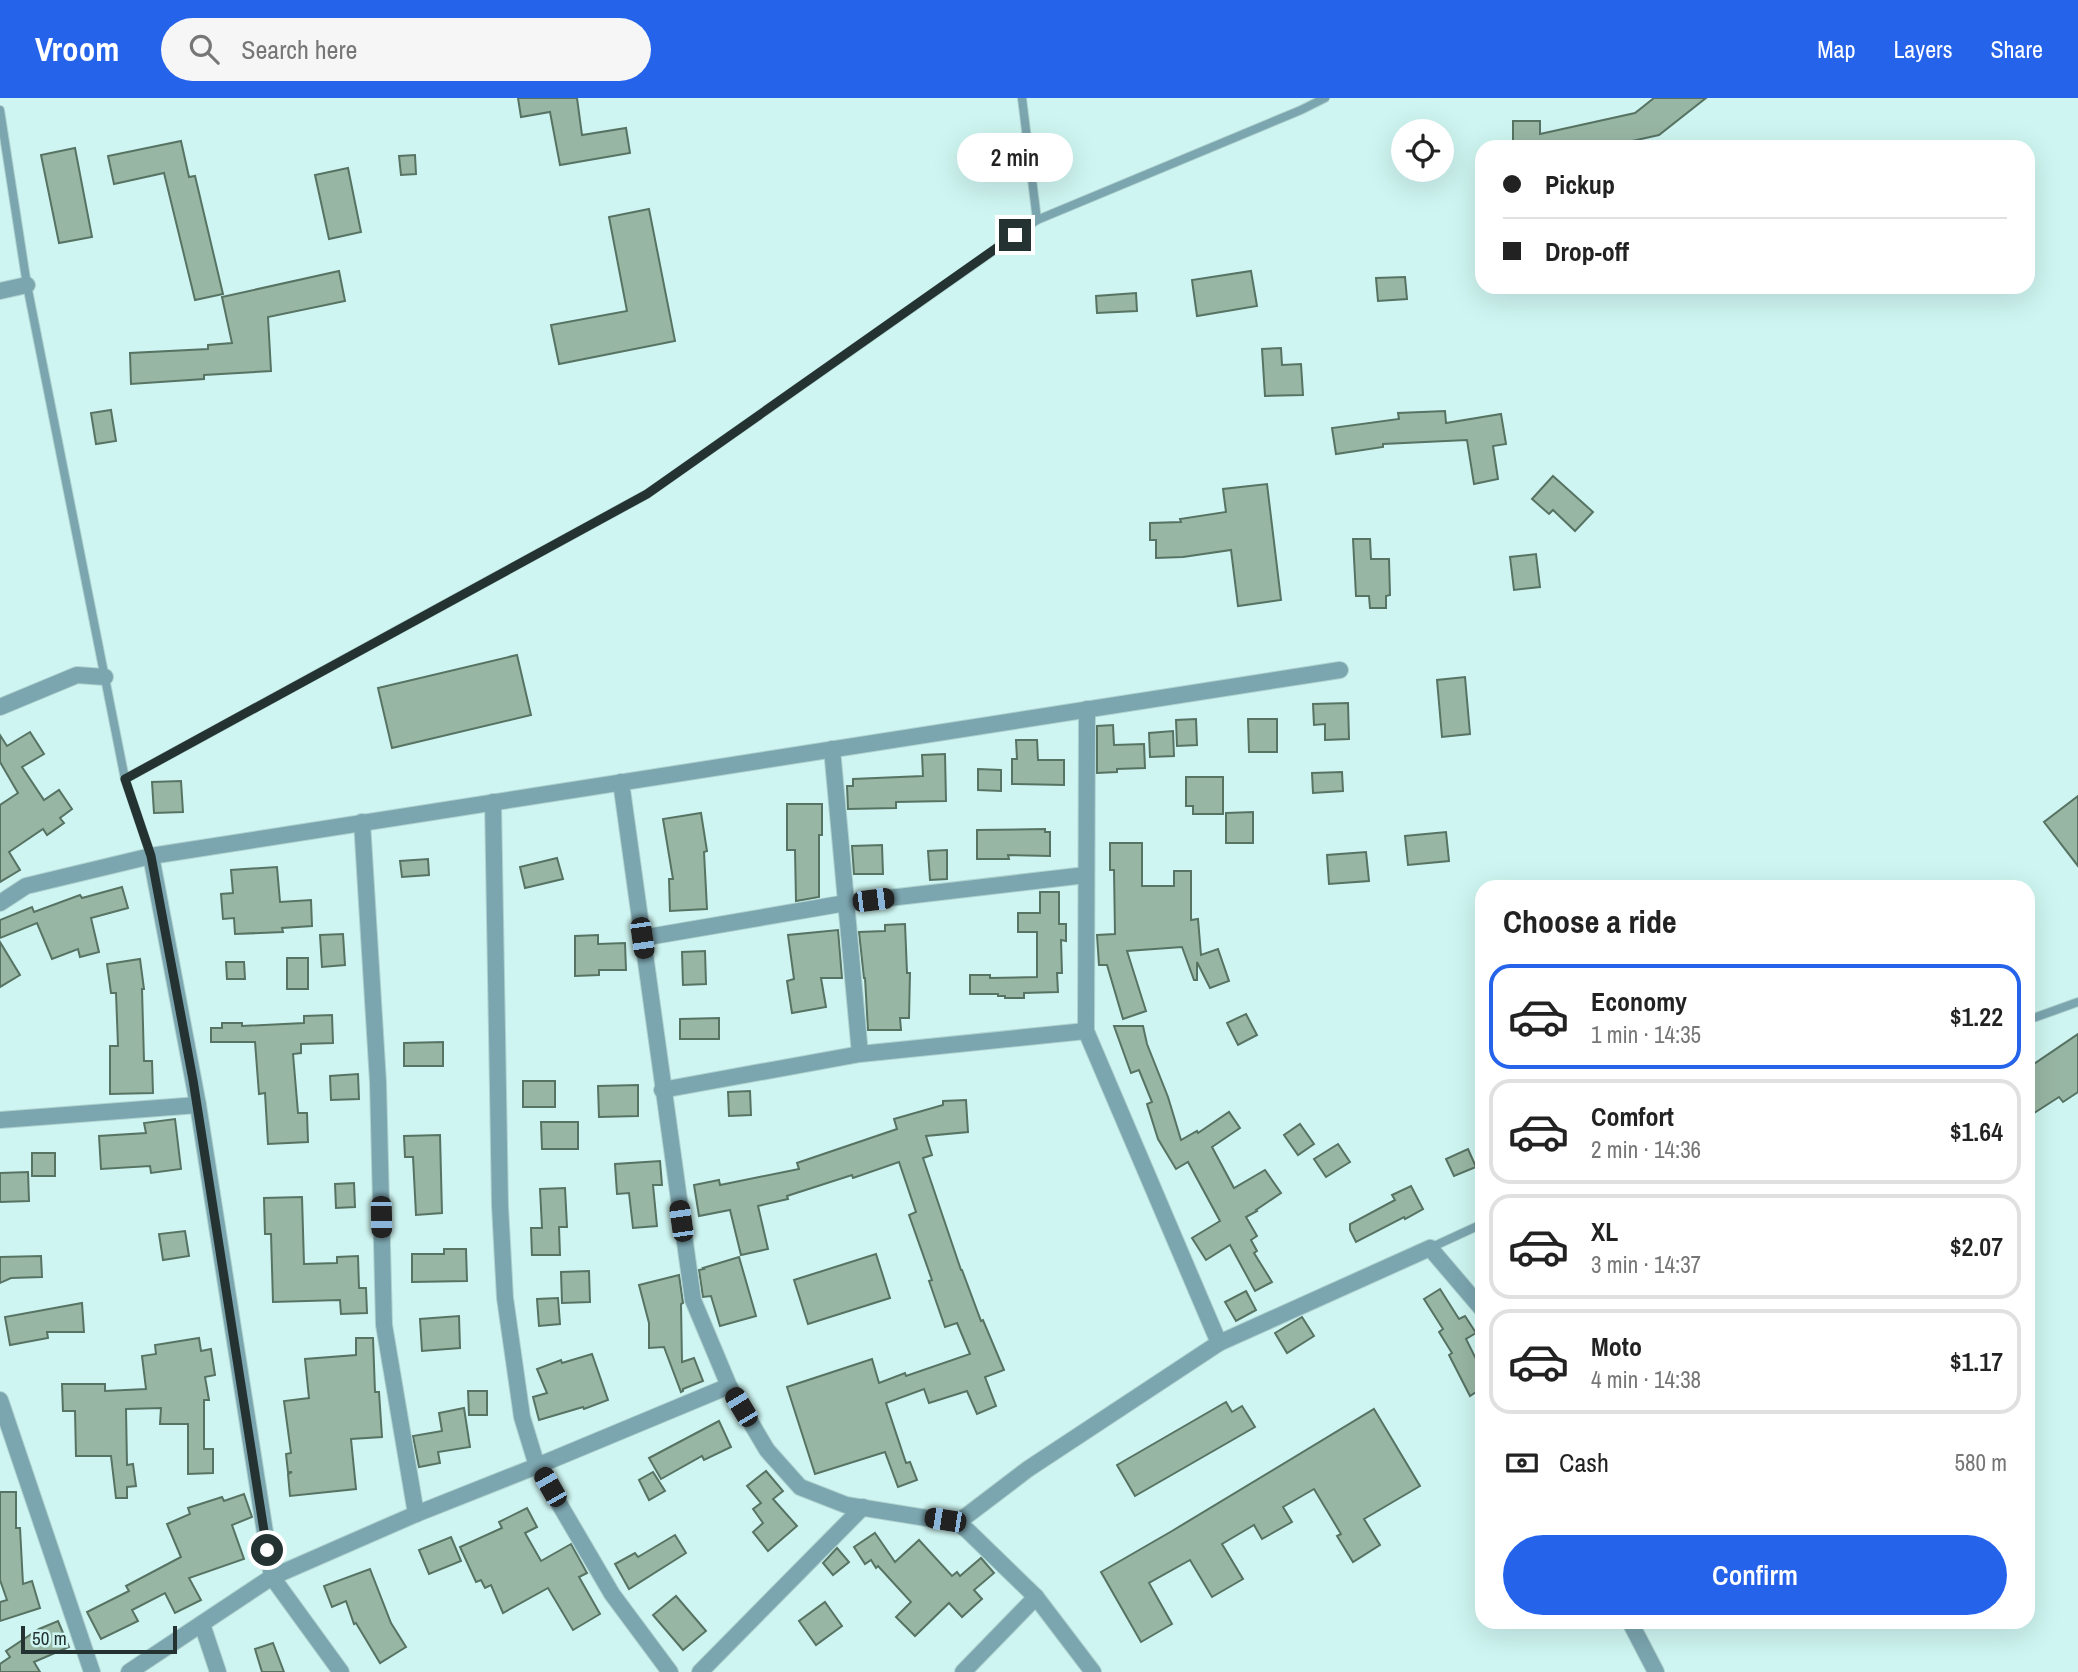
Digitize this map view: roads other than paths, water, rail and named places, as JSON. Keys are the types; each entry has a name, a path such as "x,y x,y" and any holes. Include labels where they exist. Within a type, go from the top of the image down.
{"street":[{"path":"0,291 27,285"},
{"path":"0,903 26,886 151,856 1340,670"},
{"path":"0,706 77,675 105,677"},
{"path":"1087,709 1086,1031 1219,1343"},
{"path":"832,749 860,1054"},
{"path":"621,782 692,1300 729,1386 767,1450 800,1487 846,1504 957,1523 1037,1597 1093,1672"},
{"path":"493,802 500,1206 505,1298 522,1417 537,1466 612,1594 670,1672"},
{"path":"362,822 378,1082 384,1325 416,1514"},
{"path":"151,856 198,1105 272,1577 341,1672"},
{"path":"642,938 846,903 1086,874"},
{"path":"662,1090 860,1054 1086,1031"},
{"path":"0,1120 198,1105"},
{"path":"957,1523 1028,1469 1219,1343 1430,1248 1475,1301"},
{"path":"129,1672 272,1577 416,1514 729,1386"},
{"path":"1,1407 92,1672"},
{"path":"700,1672 863,1507"},
{"path":"964,1672 1037,1597"},
{"path":"202,1623 218,1672"},
{"path":"1633,1629 1656,1672"}],"lane":[{"path":"1022,98 1037,220"},
{"path":"125,779 647,494 1037,220 1325,98"},
{"path":"0,110 27,285 125,779 151,856"},
{"path":"2035,1017 2078,1002"},
{"path":"1430,1248 1475,1227"}]}
